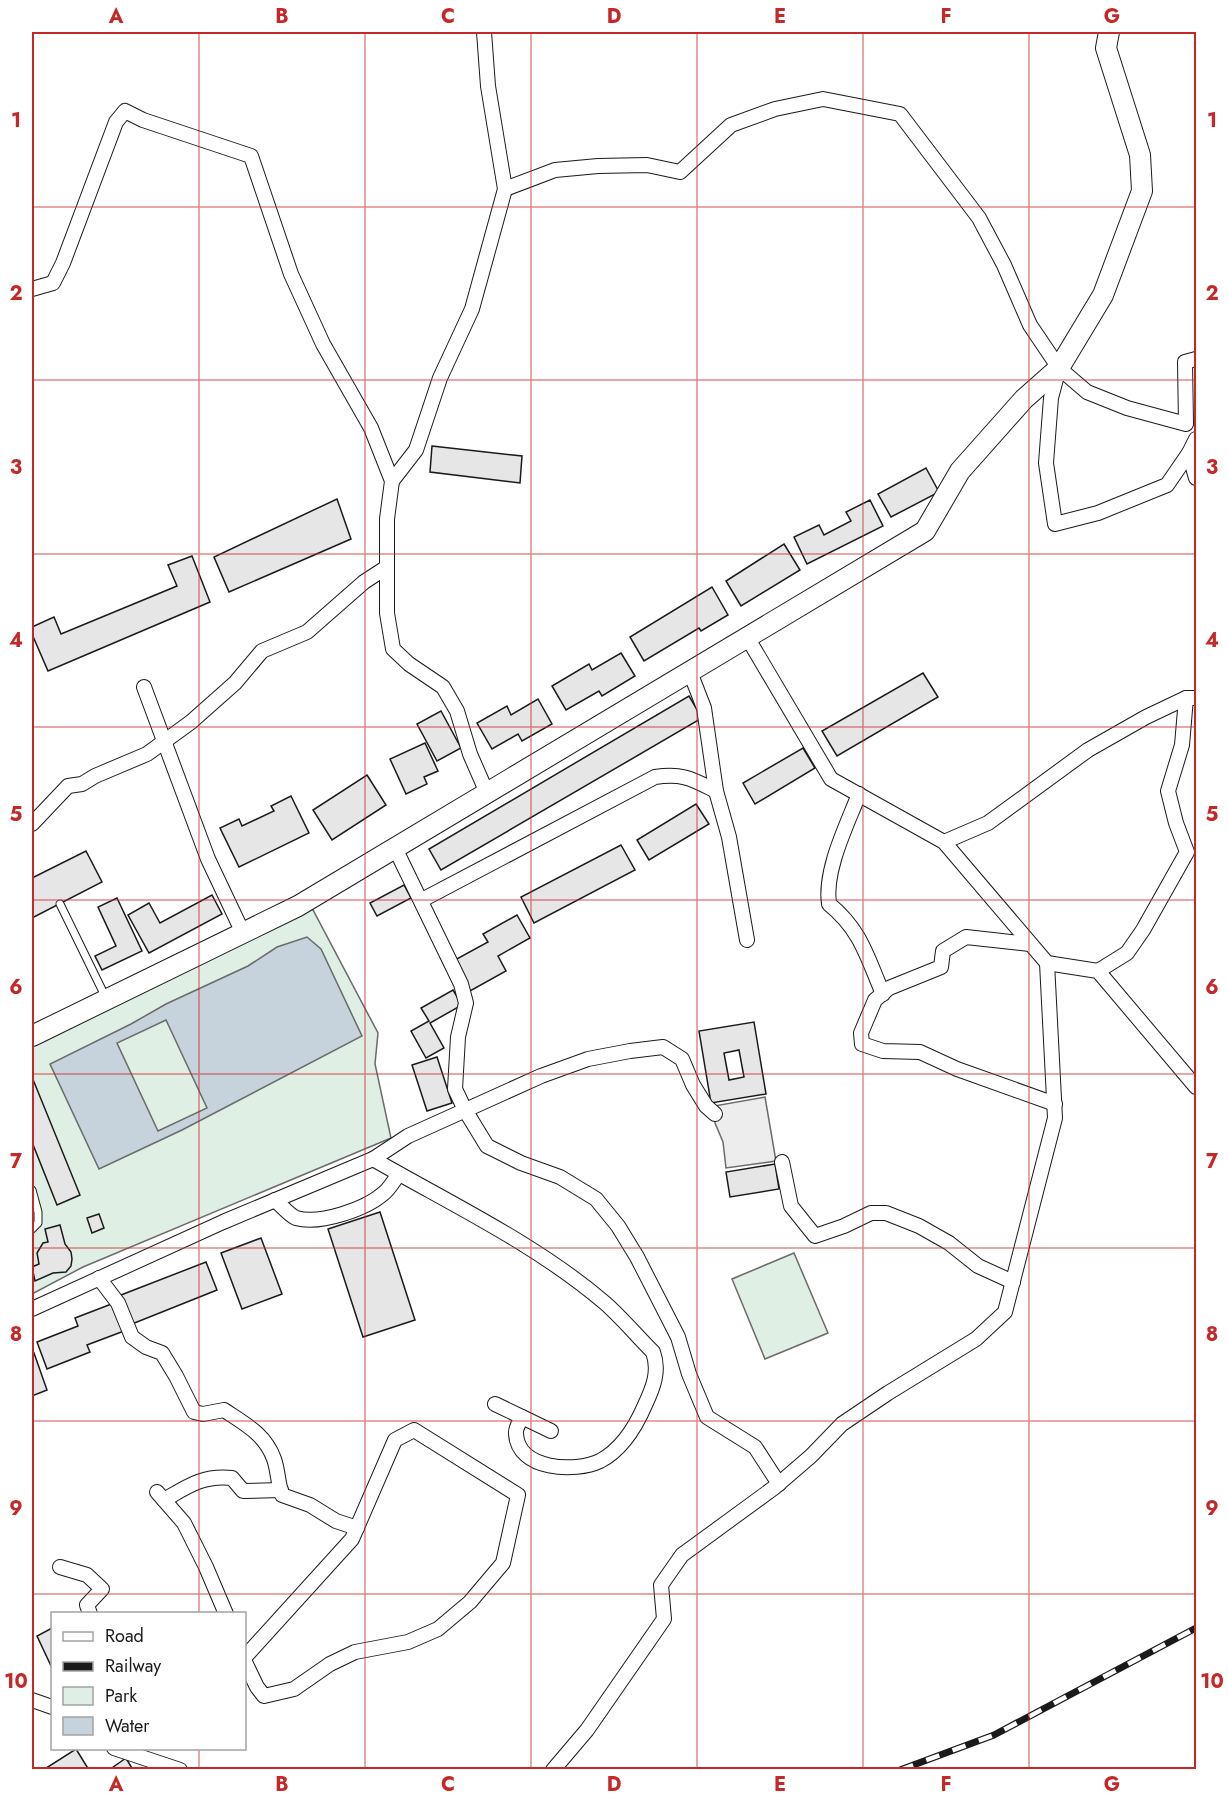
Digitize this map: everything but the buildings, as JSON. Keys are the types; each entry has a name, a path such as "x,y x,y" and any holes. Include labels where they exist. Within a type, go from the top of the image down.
{"street":[{"path":"392,481 416,450 440,378 472,309 505,189 488,86 484,32"},
{"path":"32,1036 298,906 926,531 960,471 1024,399 1059,368 1103,295 1142,192 1140,155 1105,37"},
{"path":"505,189 555,170 647,165 680,172 731,125 775,109 823,99 900,114 979,218 1004,265 1030,325 1059,368 1087,392 1127,408 1191,428 1185,362 1197,358"},
{"path":"32,289 53,283 63,263 116,122 125,111 143,120 251,156 291,274 322,344 371,428 392,481 387,519 387,613 393,649 409,664 443,687 457,711 470,754 487,793"},
{"path":"1059,368 1052,398 1046,463 1055,524 1098,513 1167,485 1197,439"},
{"path":"1189,453 1197,478"},
{"path":"32,824 68,786 82,784 95,776 147,754 191,722 235,683 262,651 307,632 364,582 387,567"},
{"path":"553,1770 587,1730 664,1619 662,1585 682,1555 779,1484 842,1424 976,1339 1005,1312 1055,1118 1047,963 944,842 831,779 747,638"},
{"path":"690,672 704,708 716,791 729,837 747,940"},
{"path":"144,687 208,859 243,933"},
{"path":"944,842 988,823 1088,750 1146,717 1191,698"},
{"path":"1098,971 1127,953 1143,930 1186,852 1168,790 1182,745 1191,698"},
{"path":"422,900 655,777 674,774 716,791"},
{"path":"859,794 837,852 828,893 829,904 846,918 859,937 883,994"},
{"path":"395,848 461,984 466,1003 458,1037 455,1089 465,1110 487,1146 560,1178 596,1199 618,1226 637,1257 678,1337 706,1417 755,1447 779,1484"},
{"path":"1030,944 966,937 943,951 941,968 889,988 875,1000 861,1034 862,1044 883,1051 920,1052 957,1069 1055,1104"},
{"path":"1047,963 1098,971 1197,1087"},
{"path":"32,1309 223,1221 373,1159 408,1136 465,1110 541,1076 588,1059 663,1047 682,1059 701,1099 715,1113"},
{"path":"373,1159 523,1245 561,1270 605,1304 653,1352 657,1362 654,1383 642,1414 627,1437 613,1452 601,1460 586,1466 572,1467 555,1466 532,1459 519,1446 515,1432 522,1417"},
{"path":"782,1162 791,1206 815,1236 871,1213 885,1213 919,1226 949,1243 978,1266 1013,1282"},
{"path":"275,1200 294,1217 311,1220 327,1219 348,1212 384,1193 399,1174"},
{"path":"99,1278 118,1303 132,1337 146,1347 162,1353 194,1412 203,1414 224,1410 263,1437 275,1460 282,1496 310,1505 336,1521 357,1528"},
{"path":"495,1404 551,1431"},
{"path":"246,1657 352,1539 395,1440 414,1430 518,1495 503,1563 470,1602 438,1629 408,1642 355,1652 330,1664 294,1689 264,1696 257,1688 246,1663"},
{"path":"225,1612 207,1567 183,1522 161,1496 214,1476 232,1478 243,1491 281,1490"},
{"path":"60,1567 87,1575 102,1589 87,1605 89,1612"},
{"path":"32,1700 51,1707"},
{"path":"117,1750 180,1770"}],"lane":[{"path":"60,904 107,999"},
{"path":"32,1190 38,1212 38,1223 32,1229"}],"green space":[{"path":"298,906 313,910 378,1033 375,1064 391,1138 83,1267 32,1294 32,1036"},
{"path":"794,1253 828,1333 765,1359 732,1279"}],"shaded area":[{"path":"765,1097 776,1161 726,1168 723,1142 715,1123 714,1106"}],"water":[{"path":"307,937 321,949 362,1036 182,1130 99,1169 50,1064 166,1004 248,966 277,947","holes":["166,1020 207,1108 158,1131 117,1043"]}],"railway":[{"path":"900,1770 994,1735 1196,1628"}]}
